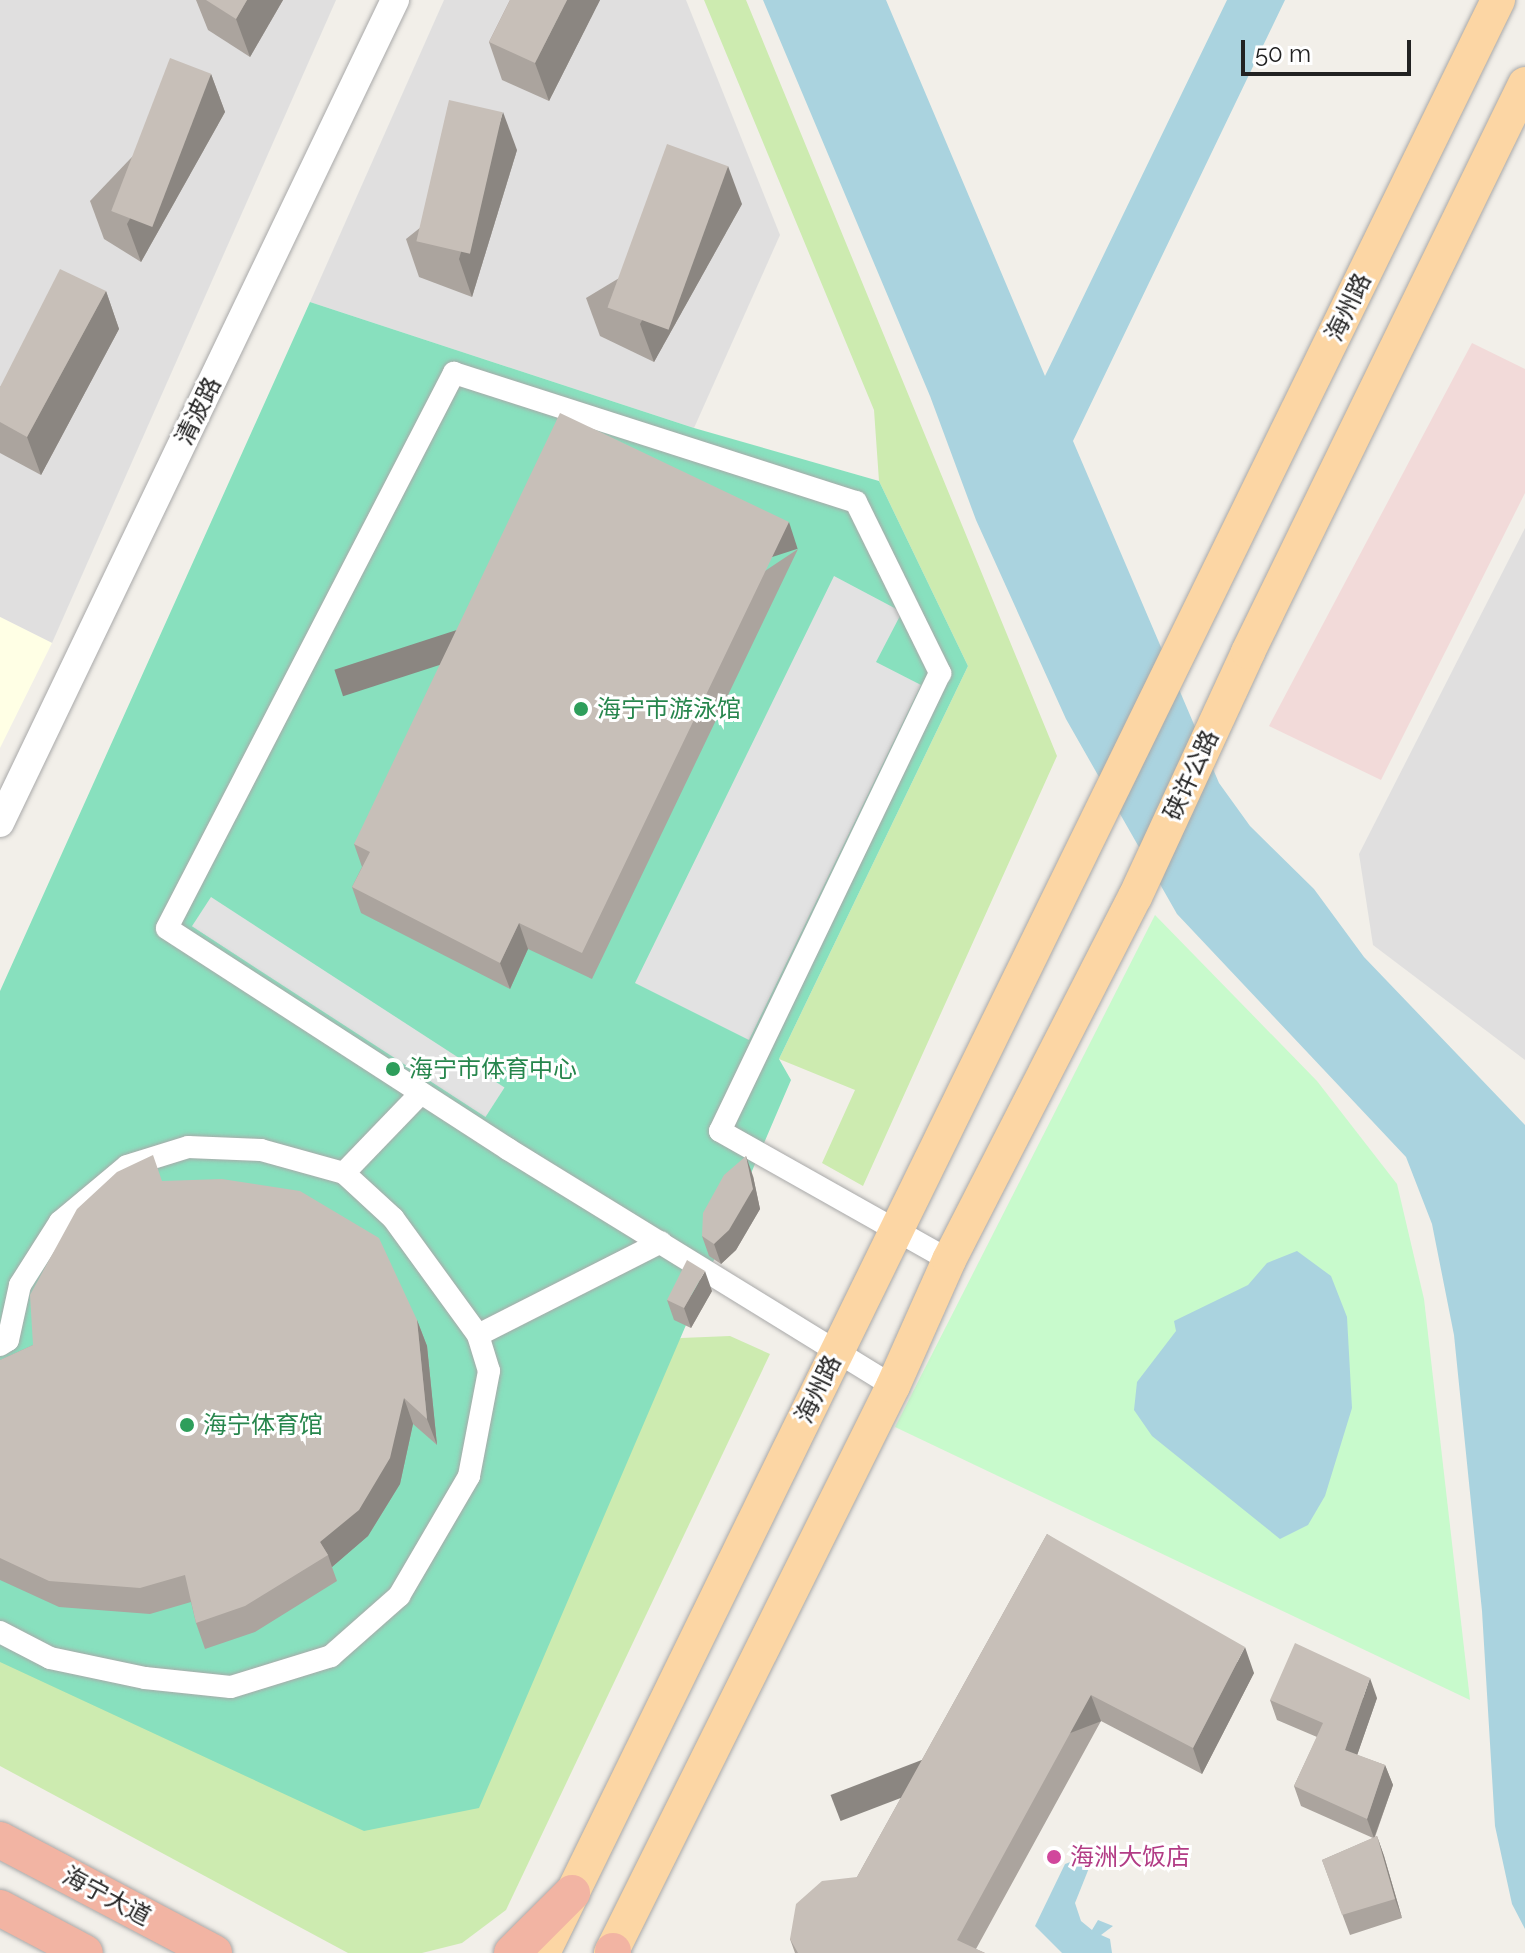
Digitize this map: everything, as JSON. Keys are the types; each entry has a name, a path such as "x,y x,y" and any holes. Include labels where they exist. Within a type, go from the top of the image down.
{"highway":[{"name":"海宁大道","path":"0,1840 214,1953"},
{"path":"512,1953 572,1893"},
{"path":"0,1908 85,1953"}],"main road":[{"name":"海州路","path":"543,1953 1498,0"},
{"name":"硖许公路","path":"949,1260 1135,897 1248,652 1525,84"},
{"path":"612,1952 893,1386 949,1260"}],"street":[{"name":"清波路","path":"0,823 395,0"},
{"path":"893,1386 421,1093 167,928 454,373 856,502 940,673 720,1131 949,1260"},
{"path":"344,1173 421,1093"},
{"path":"0,1345 8,1340 20,1285 60,1222 127,1166 188,1147 261,1150 344,1173 393,1218 478,1335 489,1371 469,1476 399,1596 331,1656 231,1687 145,1678 50,1658 0,1632"},
{"path":"478,1335 661,1242"}],"shaded area":[{"path":"0,0 336,0 52,643 0,617"},
{"path":"444,0 686,0 780,235 694,428 310,302"},
{"path":"1472,343 1525,369 1525,493 1381,780 1269,726"},
{"path":"1525,528 1525,1060 1373,945 1359,854"},
{"path":"834,576 902,612 876,662 921,685 749,1040 635,983"},
{"path":"0,617 52,643 0,748"},
{"path":"211,897 505,1088 485,1117 192,926"}],"green space":[{"path":"704,0 746,0 1057,756 863,1186 822,1163 855,1090 779,1059 968,666 879,481 874,410"},
{"name":"海宁市体育中心","path":"310,302 694,428 879,481 968,666 779,1059 791,1080 479,1808 364,1831 0,1662 0,991"},
{"path":"1155,915 1317,1081 1397,1184 1424,1299 1470,1700 895,1427"},
{"path":"730,1336 770,1354 506,1910 462,1943 422,1953 348,1953 0,1766 0,1662 681,1338"}],"water":[{"path":"763,0 886,0 1045,376 1227,0 1285,0 1073,441 1219,783 1250,826 1314,889 1364,957 1525,1125 1525,1929 1512,1904 1495,1826 1482,1611 1454,1335 1432,1224 1406,1157 1177,914 1066,719 976,520 930,396"},
{"path":"1297,1251 1331,1276 1347,1317 1352,1408 1325,1496 1308,1525 1280,1539 1152,1436 1134,1410 1137,1382 1176,1331 1174,1321 1248,1285 1267,1263"},
{"path":"1103,1850 1113,1853 1111,1861 1089,1868 1075,1903 1081,1921 1092,1930 1098,1920 1113,1926 1101,1935 1110,1939 1112,1953 1062,1953 1035,1926 1065,1864"}],"building":[{"path":"206,0 247,0 236,19"},
{"path":"510,0 567,0 535,63 489,42"},
{"path":"170,58 211,74 152,227 111,211"},
{"path":"449,100 503,112 470,254 416,241"},
{"path":"667,144 728,166 669,330 607,308"},
{"path":"60,269 106,291 27,437 0,422 0,387"},
{"name":"海宁市游泳馆","path":"560,413 789,522 582,953 519,923 500,963 352,887 370,852 354,844"},
{"name":"海宁体育馆","path":"153,1155 162,1181 222,1179 300,1191 379,1238 417,1320 427,1419 404,1398 390,1458 359,1510 320,1542 328,1555 245,1606 196,1623 185,1575 140,1588 49,1581 0,1558 0,1360 33,1345 30,1295 77,1209 117,1172"},
{"path":"746,1156 753,1189 729,1230 714,1244 702,1236 703,1213 724,1175"},
{"path":"687,1260 705,1271 684,1308 667,1300"},
{"path":"1047,1534 1245,1647 1193,1748 1091,1695 957,1940 985,1953 798,1953 790,1939 796,1904 822,1881 857,1877"},
{"path":"1295,1643 1370,1678 1345,1750 1385,1765 1367,1819 1294,1786 1323,1723 1270,1700"},
{"path":"1377,1836 1395,1899 1342,1915 1322,1860"}],"place":[{"name":"海宁市游泳馆","path":"581,709"},
{"name":"海宁市体育中心","path":"393,1069"},
{"name":"海宁体育馆","path":"187,1425"},
{"name":"海洲大饭店","path":"1054,1857"}]}
